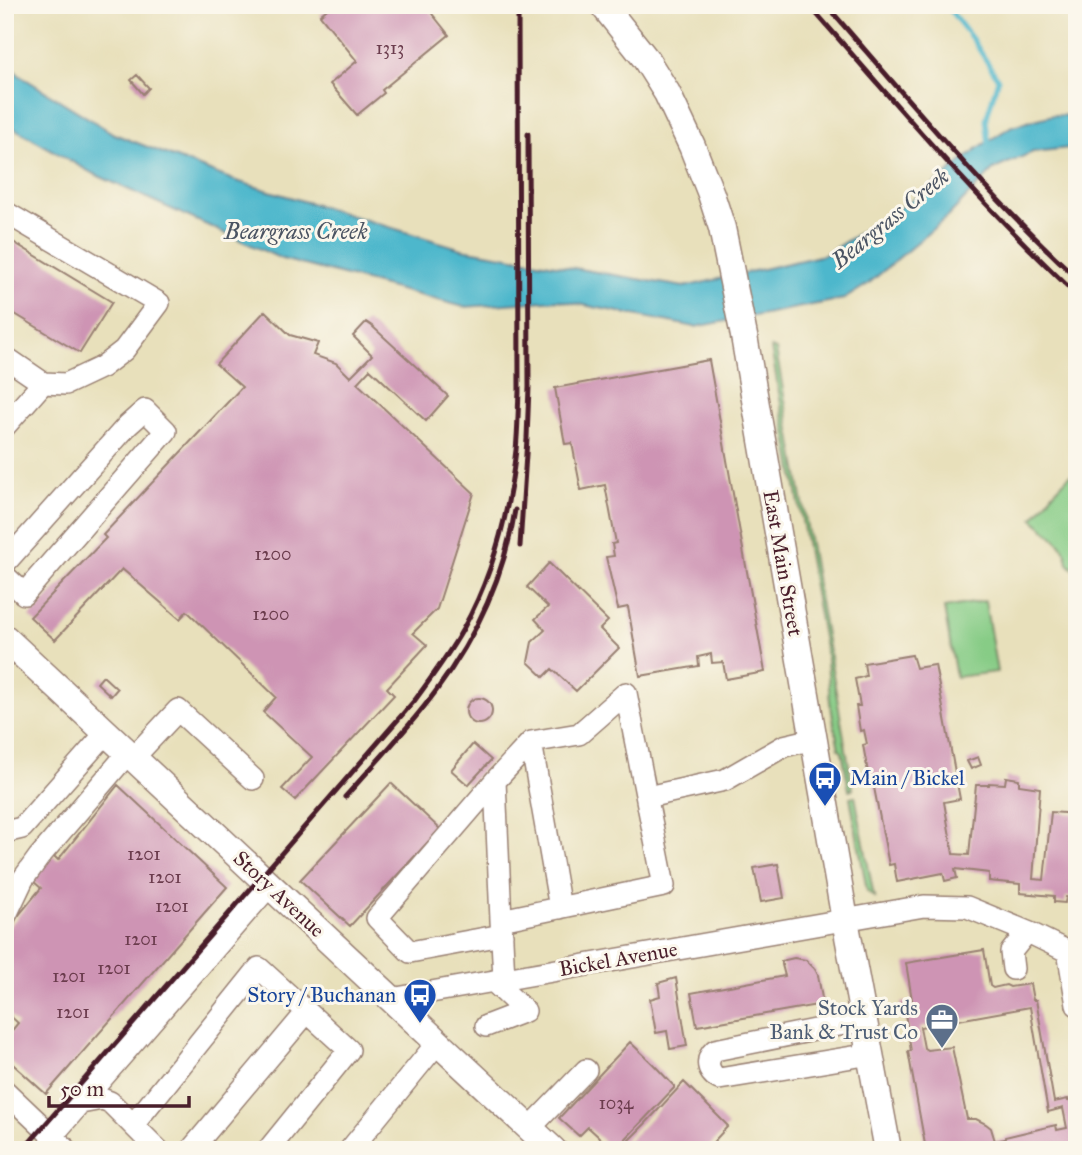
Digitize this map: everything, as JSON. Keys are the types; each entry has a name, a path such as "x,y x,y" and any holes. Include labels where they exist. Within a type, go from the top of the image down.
{"main road":[{"name":"East Main Street","path":"603,5 645,58 667,93 692,146 722,228 888,1150"},
{"name":"Story Avenue","path":"9,649 131,756 553,1150"}],"street":[{"path":"5,212 159,303 124,350 102,367 66,384 43,383 5,357"},
{"path":"5,426 43,383"},
{"path":"5,563 127,426 145,410 166,431 24,594 8,584"},
{"path":"626,693 664,886 560,908 410,952 377,918 530,743 579,734 626,693"},
{"path":"5,917 22,882 39,857 131,756 178,710 253,779"},
{"path":"5,832 22,828 106,733"},
{"path":"646,797 725,780 784,746 814,739"},
{"path":"530,743 560,908"},
{"path":"486,1027 525,1011 499,980 501,927 495,781"},
{"path":"5,867 22,882"},
{"path":"5,1091 59,1145 81,1103 269,886"},
{"name":"Bickel Avenue","path":"391,999 925,906 967,907 1072,954"},
{"path":"1013,969 1011,952 1027,932"},
{"path":"1072,954 1077,1005"},
{"path":"133,1125 259,968 349,1050 268,1150"},
{"path":"191,1150 307,1012"},
{"path":"864,1020 715,1049 709,1054 708,1065 713,1076 719,1079 871,1054"},
{"path":"350,1150 438,1042"},
{"path":"530,1128 586,1070"},
{"path":"81,1103 102,1099 110,1102 158,1150"}],"green space":[{"path":"771,348 776,350 853,789 849,790 830,702 827,659"},
{"path":"1070,475 1077,480 1077,572 1068,563 1060,544 1033,519"},
{"path":"985,601 997,672 956,677 944,608"},
{"path":"855,796 874,897 867,891 850,797"}],"water":[{"name":"Beargrass Creek","path":"5,59 19,75 114,134 233,180 462,249 684,287 824,255 926,191 978,148 1012,126 1053,115 1077,116 1077,149 1033,152 994,169 948,216 868,284 844,299 695,327 558,300 464,307 282,259 92,173 5,123"}],"building":[{"path":"332,5 425,5 449,35 382,90 384,93 357,115 330,84 357,61 320,15"},
{"path":"137,75 149,88 143,94 131,80"},
{"path":"5,237 112,302 80,353 5,308"},
{"path":"265,311 290,335 318,343 313,355 336,363 350,377 372,355 353,336 366,322 372,326 448,396 426,421 370,369 357,383 474,493 437,609 413,633 427,645 387,688 394,695 295,800 282,789 312,757 263,712 276,697 187,611 180,619 122,569 55,640 30,617 106,538 103,535 242,387 216,364"},
{"path":"709,360 765,672 726,679 723,662 712,663 711,654 698,657 699,666 640,676 628,607 618,609 606,557 614,556 612,544 616,543 605,485 581,490 572,443 565,444 555,388"},
{"path":"549,563 608,621 600,629 619,648 576,691 552,669 544,677 528,662 532,642 545,630 535,619 548,607 527,587"},
{"path":"912,655 916,668 935,665 960,799 944,802 953,854 969,855 976,785 1005,784 1006,777 1019,779 1019,785 1040,788 1033,879 1044,880 1051,812 1077,814 1077,898 1066,897 1065,903 1054,902 1054,896 1020,893 1020,884 989,881 989,873 955,869 957,878 945,881 943,873 897,882 894,864 889,865 872,777 869,778 863,745 867,744 864,730 860,731 856,706 860,706 855,679 866,676 864,663"},
{"path":"103,676 117,689 111,696 97,683"},
{"path":"479,698 488,702 492,711 488,720 479,724 470,720 466,711 470,702"},
{"path":"473,744 491,760 468,785 451,770"},
{"path":"978,757 981,765 971,769 967,761"},
{"path":"391,783 440,829 350,926 300,880"},
{"path":"118,785 227,887 46,1094 5,1057 5,1039 18,1023 5,1011 5,932 41,888 33,881 53,855 58,860"},
{"path":"778,864 784,898 761,902 754,868"},
{"name":"Stock Yards Bank & Trust Co","path":"984,950 990,986 993,988 1030,984 1033,1000 1036,1000 1054,1102 1077,1100 1077,1150 926,1150 908,1051 911,1051 904,1007 901,1008 901,1003 906,1002 907,1007 913,1006 906,963","holes":["1030,1007 1048,1112 1063,1108 1067,1128 1057,1130 1056,1125 995,1141 991,1128 986,1124 976,1119 967,1119 952,1047 927,1050 924,1048 920,1027"]},
{"path":"794,958 806,960 815,969 823,1004 697,1026 691,993 785,976 781,961"},
{"path":"676,978 687,1046 670,1049 667,1031 656,1033 650,999 660,996 658,983"},
{"path":"630,1042 674,1088 613,1150 588,1127 579,1136 559,1118"},
{"path":"684,1082 728,1126 706,1150 619,1150 645,1124"}],"waterway":[{"path":"946,5 998,79 986,120 989,147"}],"railway":[{"path":"23,1150 415,700 458,638 474,608 491,565 504,520 517,436 518,5"},
{"path":"809,5 973,190 1077,295"},
{"path":"826,5 979,179 1077,278"},
{"path":"527,438 528,134"},
{"path":"520,546 527,439"},
{"path":"345,797 426,705 464,649 496,582 515,510"}],"place":[{"name":"Main / Bickel","path":"825,808"},
{"name":"Story / Buchanan","path":"420,1025"},
{"name":"Stock Yards Bank & Trust Co","path":"942,1050"}]}
